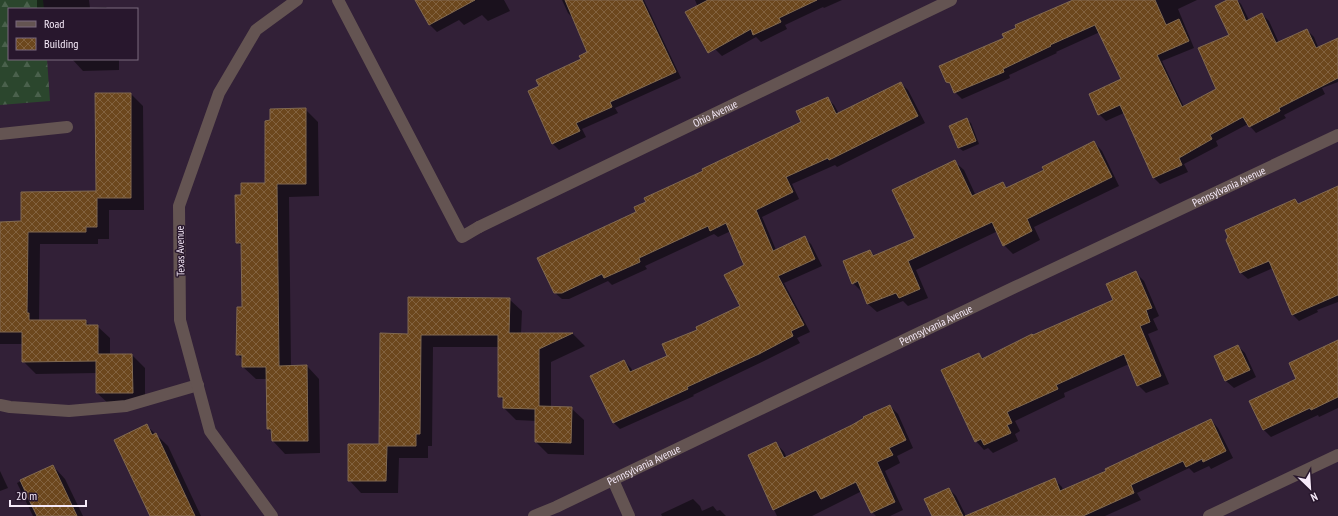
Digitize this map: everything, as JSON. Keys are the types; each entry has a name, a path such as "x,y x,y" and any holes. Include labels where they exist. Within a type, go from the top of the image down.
{"street":[{"name":"Texas Avenue","path":"272,516 210,431 180,320 179,206 218,93 256,30 297,0"},
{"name":"Ohio Avenue","path":"338,0 462,237 479,227 950,0"},
{"path":"0,134 67,127"},
{"name":"Pennsylvania Avenue","path":"534,516 613,480 1022,284 1338,135"},
{"path":"0,405 69,411 126,406 198,385"},
{"path":"1209,516 1338,455"},
{"path":"613,480 630,516"}],"green space":[{"path":"0,0 43,0 44,8 8,8 8,60 47,60 50,101 0,105"}],"building":[{"path":"415,0 475,0 429,25"},
{"path":"565,0 642,0 676,72 610,102 612,107 576,123 580,131 552,144 528,91 539,86 536,80 581,59 579,56 587,52"},
{"path":"708,0 817,0 779,18 781,22 753,35 751,29 708,53 685,12"},
{"path":"1073,0 1155,0 1166,25 1179,19 1189,41 1157,55 1182,107 1216,89 1198,48 1229,35 1215,6 1227,0 1237,0 1246,21 1262,13 1276,43 1307,29 1316,48 1338,38 1338,78 1279,108 1280,111 1249,127 1243,117 1210,135 1212,139 1179,158 1182,165 1153,178 1120,105 1098,115 1089,94 1121,79 1095,25 1050,45 1051,46 1003,69 1004,72 954,93 950,83 946,82 939,66 1004,38 1002,34 1016,28 1015,25"},
{"path":"901,82 918,116 829,160 828,158 786,177 793,192 756,210 773,251 805,236 815,259 778,276 804,325 791,331 793,336 759,354 687,387 688,389 613,423 590,376 624,360 630,372 667,356 662,344 697,330 696,327 740,306 724,275 744,265 726,223 710,231 708,226 639,258 640,262 604,278 602,274 562,293 554,293 537,258 636,212 634,207 646,202 644,198 703,171 702,169 801,122 796,111 828,97 836,114"},
{"path":"95,93 131,93 131,198 97,198 97,227 86,227 86,232 28,232 27,313 29,313 29,320 86,320 86,325 98,325 98,354 132,354 133,393 96,393 96,361 22,362 22,332 0,332 0,222 21,221 21,192 96,191"},
{"path":"306,108 306,184 277,184 279,366 307,365 308,441 272,441 271,429 267,429 266,367 242,367 242,355 236,355 237,307 242,307 241,243 236,243 235,195 241,195 241,183 265,183 265,121 270,120 270,109"},
{"path":"967,118 976,141 958,148 949,126"},
{"path":"1094,141 1112,177 1027,219 1032,231 1003,246 992,222 908,261 920,289 899,298 896,293 867,304 858,281 852,284 843,261 870,250 873,256 915,238 892,190 955,160 972,196 1003,182 1006,188 1044,170 1042,167"},
{"path":"1338,186 1338,295 1292,315 1269,261 1240,273 1226,240 1228,237 1225,230 1295,199 1298,204"},
{"path":"1136,271 1152,308 1146,310 1150,322 1140,326 1161,376 1137,386 1124,354 1056,385 1058,389 1007,412 1012,423 1007,425 1011,433 984,445 981,439 975,442 941,370 979,353 982,359 1032,334 1033,335 1113,300 1106,284"},
{"path":"408,297 510,298 509,333 573,333 539,349 539,406 572,407 571,443 535,442 535,409 503,408 503,397 498,397 498,335 421,335 420,434 416,434 416,446 387,446 386,481 348,481 348,444 379,444 380,333 408,334"},
{"path":"1338,340 1338,397 1311,410 1310,408 1263,430 1249,401 1296,379 1289,363"},
{"path":"1238,345 1250,370 1225,381 1214,356"},
{"path":"890,405 906,440 889,448 893,455 877,462 895,502 871,513 856,482 821,499 816,490 773,510 748,455 776,442 784,458 852,425 864,418 863,417"},
{"path":"1211,419 1226,451 1203,462 1202,459 1186,467 1183,461 1131,485 1134,493 1083,516 965,516 1055,478 1060,491 1106,471 1105,469"},
{"path":"147,424 152,435 156,433 195,516 150,516 114,440"},
{"path":"53,465 77,516 37,516 31,504 20,480"},
{"path":"949,488 963,516 932,516 924,499"}]}
